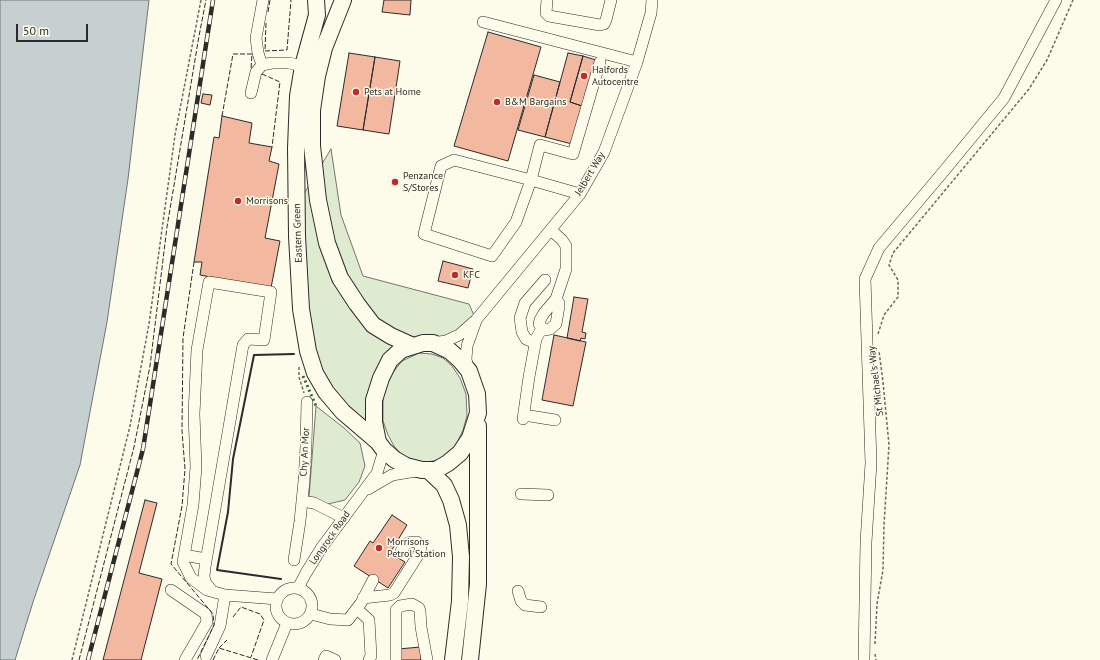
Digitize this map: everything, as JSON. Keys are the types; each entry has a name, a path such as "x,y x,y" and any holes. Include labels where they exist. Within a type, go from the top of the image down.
{"highway":[{"name":"Eastern Green","path":"316,0 317,15 303,66 298,96 296,148 297,229 301,309 308,351 315,373 326,392 343,412 381,446"},
{"path":"343,0 324,48 317,76 312,110 312,146 318,200 327,243 340,278 373,326 412,346"},
{"path":"470,660 478,584 478,413 477,394 469,371 450,351 433,343 423,343 412,346 401,350 390,360 381,378 374,400 374,422 381,446 394,460 406,466 425,470 436,470 448,464 460,453 470,438 478,413"},
{"path":"425,470 444,485 451,500 458,525 460,601 453,660"}],"street":[{"path":"262,64 258,53 256,38 264,0"},
{"path":"547,0 546,13 549,16 600,25 604,24 606,20 611,0"},
{"name":"Jelbert Way","path":"433,343 446,341 459,335 476,320 580,194 604,152 637,62 652,0"},
{"path":"864,660 866,542 871,463 865,279 879,248 1004,98 1056,0"},
{"path":"483,22 637,62"},
{"path":"580,194 531,180 454,160 441,166 424,234 492,256 516,222 531,180 540,145 573,154 600,62"},
{"path":"251,94 256,72 262,64 284,63 303,66"},
{"path":"551,230 566,246 566,269 556,299 542,316 539,324 542,328 535,343 524,417 554,420"},
{"path":"535,343 526,339 522,332 520,318 525,303 545,280"},
{"path":"212,591 205,582 204,576 206,559 243,345 248,339 264,340 271,292 209,282 197,350 194,414 196,467 193,505 182,562 191,578 206,590 225,595 277,599"},
{"name":"Jelbert Way","path":"469,371 466,359 467,346 476,320"},
{"name":"Chy An Mor","path":"294,560 302,502 307,402"},
{"name":"Longrock Road","path":"298,588 322,547 377,474 381,446"},
{"name":"Longrock Road","path":"366,490 392,475 425,470"},
{"path":"521,494 548,496"},
{"path":"302,502 314,503 344,518"},
{"path":"363,598 390,595 394,593 420,552 421,546 417,542 410,542 406,544 401,551"},
{"path":"184,555 206,559"},
{"path":"311,614 330,619 348,620 373,580"},
{"path":"290,588 298,588 309,595 312,601 311,614 303,622 298,624 287,624 278,616 275,605 277,599 282,592 290,588"},
{"path":"171,590 206,614 206,622 185,660"},
{"path":"518,591 521,601 525,605 541,607"},
{"path":"206,656 220,626 225,595"},
{"path":"390,595 400,606"},
{"path":"396,660 396,610 400,606 412,604 419,608 426,659"},
{"path":"356,608 368,620 371,656 369,660"},
{"path":"272,660 287,624"},
{"path":"324,660 326,656 335,660"}],"path":[{"path":"72,660 130,426 149,324 175,135 201,0"},
{"name":"St Michael's Way","path":"878,340 878,334 884,315 898,297 898,280 889,265 893,253 1029,89 1047,60 1073,0"},
{"name":"St Michael's Way","path":"876,644 877,604 883,570 883,531 889,445 878,346"},
{"path":"875,652 876,660"}],"green space":[{"path":"331,149 341,215 363,276 469,304 476,320 459,335 412,346 381,378 378,442 314,370 297,236 305,192"},
{"path":"419,353 432,354 443,358 452,366 460,378 466,394 467,416 463,430 456,445 450,453 437,460 424,463 402,455 394,446 383,421 383,394 390,376 402,361"},
{"path":"316,406 360,443 365,466 359,482 345,500 328,504 309,497"}],"shaded area":[{"path":"0,0 149,0 128,179 107,322 80,465 33,602 15,660 0,660"}],"building":[{"path":"384,0 411,0 410,15 382,12"},
{"name":"B&M Bargains","path":"488,32 541,47 508,161 454,146"},
{"name":"Pets at Home","path":"349,53 375,57 363,130 337,126"},
{"path":"568,53 583,56 570,102 582,106 572,144 545,137"},
{"name":"Halfords Autocentre","path":"583,56 596,60 582,106 570,102"},
{"path":"375,57 400,61 389,134 363,130"},
{"path":"534,75 560,82 545,137 518,130"},
{"path":"203,94 212,95 210,105 201,103"},
{"name":"Morrisons","path":"222,116 252,123 249,143 272,147 269,161 279,164 265,238 280,241 271,288 200,275 202,262 194,262 214,137 219,138"},
{"name":"KFC","path":"443,261 473,269 468,288 438,281"},
{"path":"574,297 588,299 582,332 586,333 585,339 581,338 580,341 567,338"},
{"path":"554,335 586,342 573,406 542,400"},
{"path":"145,500 157,503 139,573 162,579 141,660 103,660"},
{"name":"Morrisons Petrol Station","path":"392,515 407,525 390,553 405,562 388,588 354,566 370,541 373,543"},
{"path":"421,647 421,660 398,660 398,649"}],"railway":[{"path":"88,660 143,449 213,0"}],"hedge":[{"path":"303,376 316,406"}],"fence":[{"path":"79,660 134,447 150,366 167,227 206,0"},
{"path":"268,12 270,0"},
{"path":"266,23 265,51 287,50 291,0"},
{"path":"222,116 233,54 252,54 251,69"},
{"path":"262,74 280,82 272,147"},
{"path":"194,262 183,338 182,431 185,469 182,506 171,564 213,614 214,625 197,660"},
{"path":"233,617 241,607 260,614 264,620 251,657"},
{"path":"219,648 227,640"},
{"path":"213,660 219,648 258,660"}],"wall":[{"path":"281,579 217,570 228,512 233,459 254,355 294,354"}],"place":[{"name":"Halfords Autocentre","path":"584,76"},
{"name":"Pets at Home","path":"356,92"},
{"name":"B&M Bargains","path":"497,102"},
{"name":"Penzance S/Stores","path":"395,182"},
{"name":"Morrisons","path":"238,201"},
{"name":"KFC","path":"455,275"},
{"name":"Morrisons Petrol Station","path":"379,548"}]}
